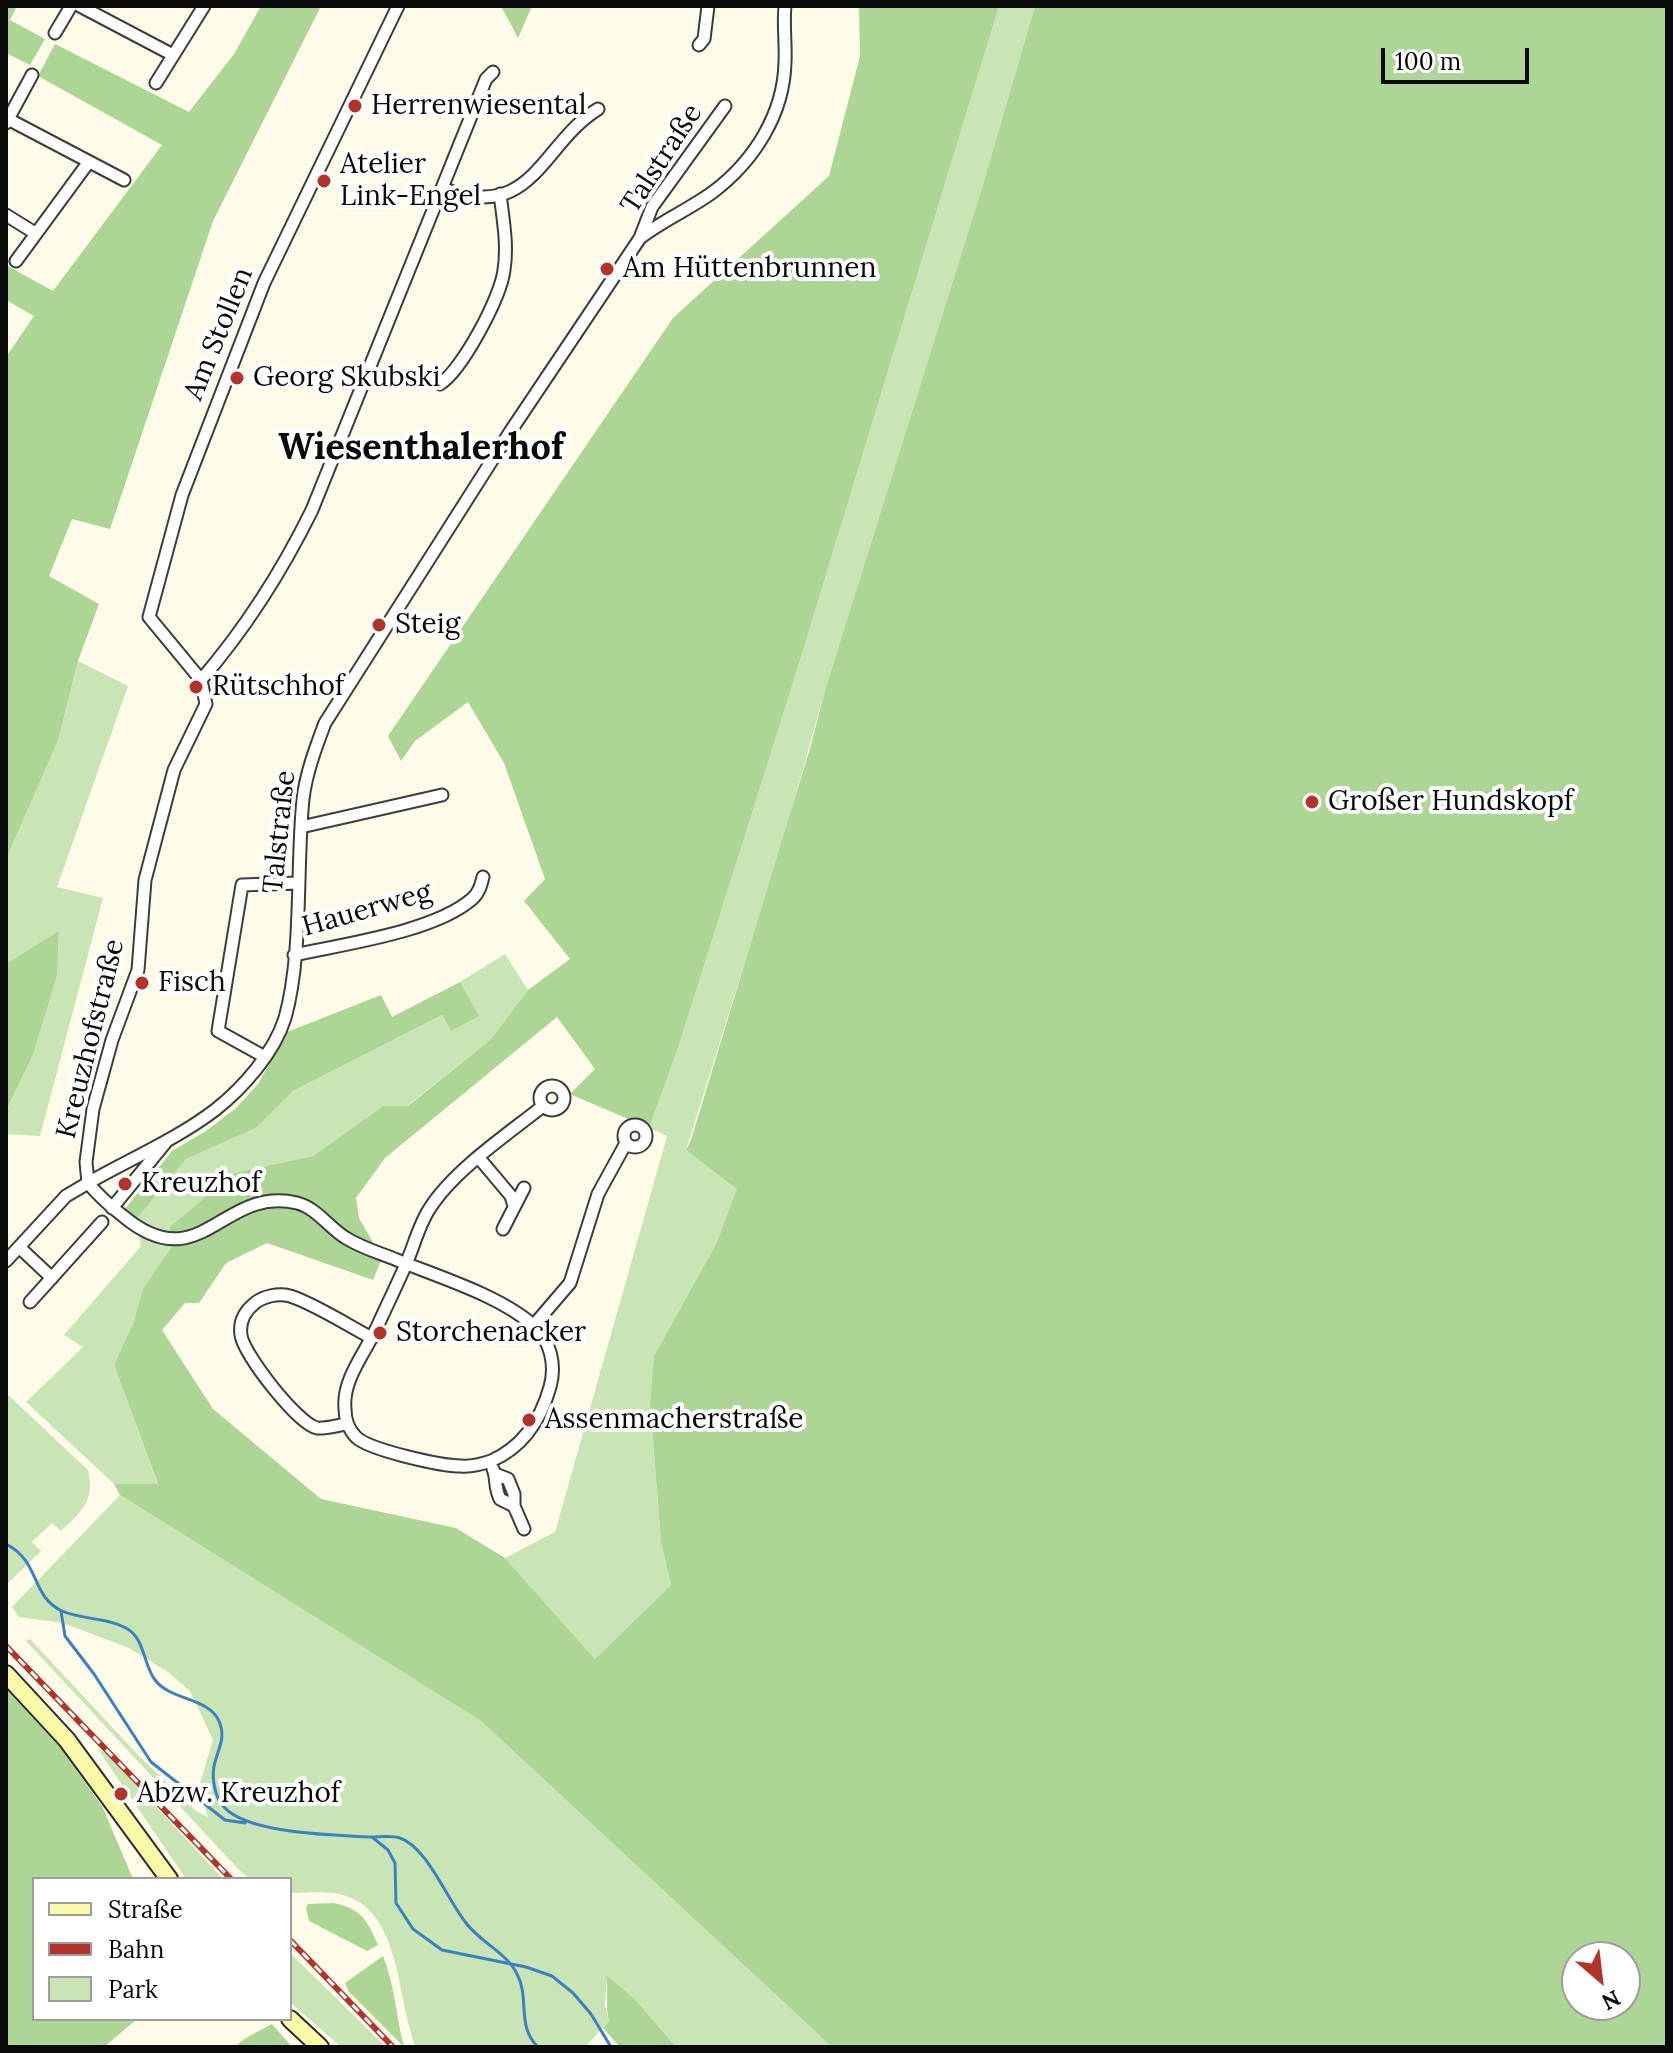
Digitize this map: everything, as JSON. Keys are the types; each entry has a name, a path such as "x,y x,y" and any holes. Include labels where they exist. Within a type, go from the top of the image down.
{"street":[{"path":"55,33 71,6"},
{"path":"80,6 173,55"},
{"path":"156,83 204,6"},
{"name":"Am Stollen","path":"201,680 149,617 182,495 264,283 398,6"},
{"path":"699,45 704,39 708,6"},
{"name":"Talstraße","path":"640,238 660,222 712,193 758,146 771,123 781,91 786,63 785,6"},
{"path":"201,680 227,650 246,621 297,540 312,510 486,79 493,72"},
{"path":"32,75 7,121 124,180"},
{"name":"Talstraße","path":"88,1183 216,1109 241,1086 265,1057 284,1020 294,955 303,797 310,764 325,723 510,432 640,238 652,207 725,106"},
{"path":"442,188 455,194 478,197 500,194 522,186 587,116 598,109"},
{"path":"16,261 88,163"},
{"path":"440,384 457,369 496,297 504,272 506,242 500,194"},
{"path":"6,215 35,233"},
{"name":"Kreuzhofstraße","path":"6,1261 66,1196 88,1183 86,1162 93,1109 115,1030 138,970 145,880 174,770 206,704 201,680"},
{"path":"301,827 442,795"},
{"name":"Hauerweg","path":"294,955 429,922 474,898 483,877"},
{"path":"265,1057 218,1031 242,885 298,883"},
{"path":"88,1183 112,1208 145,1233 160,1239 177,1240 195,1236 229,1216 263,1202 299,1203 314,1211 345,1238 406,1264 463,1285 534,1325 551,1350 553,1377 546,1402 529,1432 516,1445 489,1461 461,1466 370,1447 357,1438 347,1424 344,1407 347,1388 406,1264 428,1210 459,1175 543,1106"},
{"name":"Talstraße","path":"112,1208 169,1138"},
{"path":"534,1325 570,1283 598,1194 626,1143"},
{"path":"479,1158 511,1196 514,1206"},
{"path":"503,1229 524,1188"},
{"path":"30,1302 102,1222"},
{"path":"19,1247 52,1278"},
{"path":"347,1424 315,1428 297,1414 250,1356 240,1338 241,1322 246,1312 264,1297 289,1295 372,1338"},
{"path":"489,1461 495,1474 508,1479 514,1494 514,1506 524,1529"},
{"path":"6,1674 67,1740 168,1877"},
{"path":"292,2021 320,2047"}],"green space":[{"path":"6,6 17,6 10,20 45,39 30,65 6,53"},
{"path":"261,6 321,6 213,221 110,529 72,519 49,576 99,604 78,661 58,741 6,859 6,357 34,316 6,300 6,265 53,291 162,145 38,76 55,44 189,112 234,54"},
{"path":"501,6 532,6 518,38"},
{"path":"859,6 999,6 798,667 678,1048 649,1128 570,1094 595,1069 557,1017 385,1158 356,1198 359,1218 382,1258 373,1280 267,1243 226,1263 199,1303 185,1303 162,1330 213,1409 321,1499 456,1528 505,1558 595,1659 671,1585 661,1542 650,1403 654,1356 717,1242 737,1189 686,1150 1035,6 1667,6 1667,2047 832,2047 481,1721 120,1495 114,1484 158,1484 114,1365 134,1321 143,1289 171,1248 170,1227 234,1173 313,1156 383,1106 408,1106 491,1039 528,990 570,959 524,901 545,879 504,763 468,702 415,741 401,761 388,736 673,318 829,176 860,56"},
{"path":"999,6 1035,6 984,181 825,690 782,844 686,1150 738,1189 717,1242 654,1356 650,1404 661,1542 671,1585 595,1659 505,1558 555,1532 667,1136 649,1128 678,1048 798,667"},
{"path":"78,661 128,686 57,887 103,898 40,1136 6,1134 6,1111 33,1055 57,976 59,932 6,964 6,859 58,741"},
{"path":"59,931 57,976 33,1055 6,1111 6,964"},
{"path":"505,954 528,990 491,1039 407,1106 383,1106 313,1156 234,1173 171,1248 144,1289 134,1321 114,1365 158,1485 114,1484 26,1402 83,1347 64,1335 141,1246 136,1220 186,1159 256,1128 293,1091 442,1015 451,1031 478,1016 460,982"},
{"path":"460,982 479,1016 451,1031 442,1015 293,1091 256,1128 186,1159 136,1220 124,1210 172,1151 236,1108 258,1084 287,1032 381,995 392,1017"},
{"path":"6,1393 88,1470 90,1490 81,1511 61,1531 52,1523 32,1542 41,1551 6,1585"},
{"path":"120,1495 481,1721 832,2047 676,2047 635,1999 607,1976 605,2005 609,2021 585,2047 416,2047 388,1940 378,1921 364,1906 340,1894 292,1893 292,1877 248,1877 26,1641 30,1639 139,1756 196,1811 208,1817 200,1783 213,1740 190,1691 168,1672 129,1648 63,1623 19,1617 12,1607"},
{"path":"6,1689 61,1748 103,1808 132,1877 32,1877 32,2021 135,2021 104,2047 6,2047"},
{"path":"97,1748 107,1754 221,1877 185,1877"},
{"path":"333,1903 362,1916 378,1945 367,1951 309,1921 308,1904"},
{"path":"292,1955 386,2047 341,2047 292,2004"},
{"path":"383,1956 404,2047 349,1992 345,1983"},
{"path":"606,1975 635,1999 676,2047 620,2047 603,2028 609,2021"},
{"path":"272,2024 292,2047 235,2047 244,2039"}],"waterway":[{"path":"6,1544 25,1560 39,1588 52,1605 70,1614 126,1628 137,1638 151,1674 162,1687 214,1713 222,1732 214,1767 214,1786 221,1803 236,1816 271,1828 335,1835 389,1836 410,1843 428,1863 466,1923 513,1967 521,1983 527,2030 538,2047"},
{"path":"61,1611 65,1636 94,1674 151,1762 225,1820 245,1823"},
{"path":"372,1837 388,1850 395,1863 396,1903 413,1929 442,1950 526,1967 552,1976 573,1993 591,2014 611,2047"}],"railway":[{"path":"6,1646 229,1877"},
{"path":"292,1942 393,2047"}],"place":[{"name":"Herrenwiesental","path":"355,106"},
{"name":"Atelier Link-Engel","path":"324,181"},
{"name":"Am Hüttenbrunnen","path":"607,269"},
{"name":"Georg Skubski","path":"237,378"},
{"name":"Steig","path":"379,625"},
{"name":"Rütschhof","path":"196,687"},
{"name":"Großer Hundskopf","path":"1312,802"},
{"name":"Fisch","path":"142,983"},
{"name":"Kreuzhof","path":"125,1184"},
{"name":"Storchenacker","path":"380,1333"},
{"name":"Assenmacherstraße","path":"529,1420"},
{"name":"Abzw. Kreuzhof","path":"121,1794"}],"district":[{"name":"Wiesenthalerhof","path":"421,449"}]}
